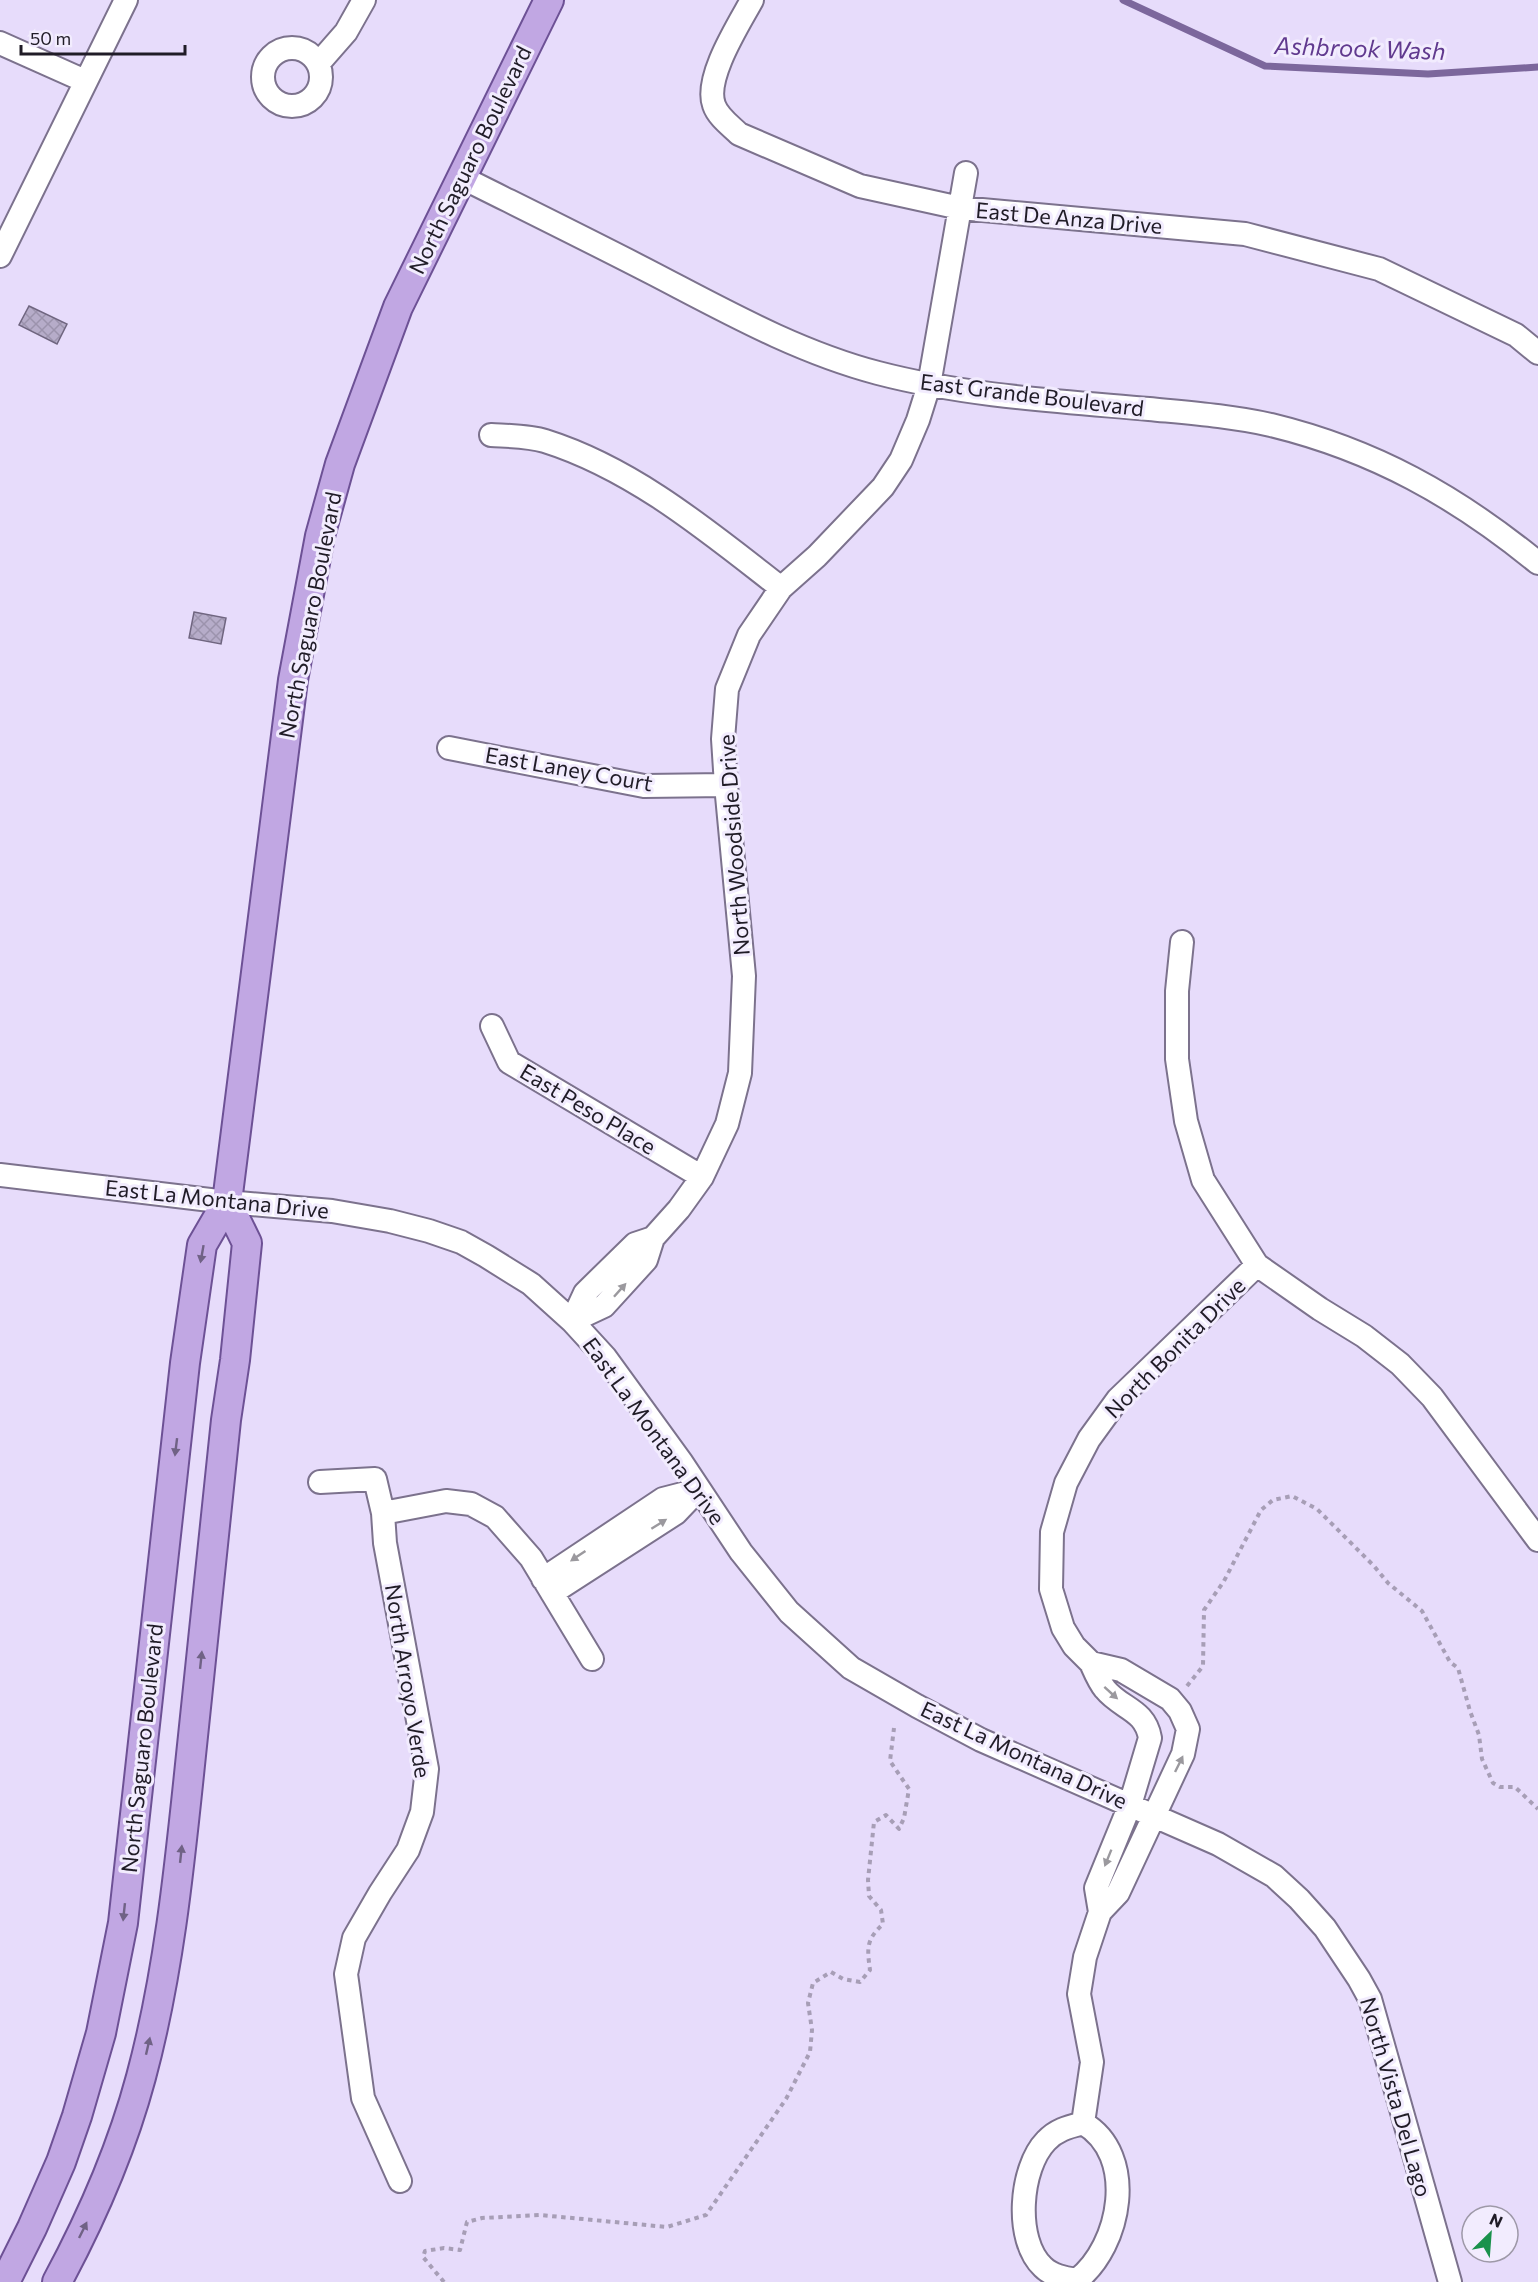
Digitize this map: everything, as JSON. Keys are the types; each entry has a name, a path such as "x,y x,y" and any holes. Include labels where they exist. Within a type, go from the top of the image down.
{"main road":[{"name":"North Saguaro Boulevard","path":"4,2282 32,2228 61,2162 77,2116 100,2033 123,1923 185,1363 202,1245 227,1202 293,680 321,536 340,464 398,307 549,0"},
{"path":"57,2282 91,2214 125,2128 149,2044 165,1963 179,1868 247,1243 227,1202"}],"street":[{"path":"0,256 126,0"},
{"path":"318,64 346,32 364,0"},
{"name":"East De Anza Drive","path":"752,0 736,29 712,83 714,106 739,134 860,186 960,208 1245,234 1379,268 1515,335 1538,353"},
{"path":"0,43 86,81"},
{"name":"North Woodside Drive","path":"572,1321 604,1306 646,1260 653,1238 679,1209 702,1177 727,1124 740,1073 744,976 723,739 727,689 749,635 781,588 817,556 883,487 901,459 918,420 929,385 966,173"},
{"name":"East Grande Boulevard","path":"461,177 799,347 877,373 973,393 1225,417 1292,431 1353,452 1421,481 1498,530 1538,563"},
{"path":"491,435 543,440 578,453 610,469 689,516 781,588"},
{"name":"East Laney Court","path":"449,748 644,786 726,785"},
{"path":"1182,942 1177,991 1177,1059 1186,1121 1203,1180 1257,1265 1320,1310 1364,1336 1400,1364 1432,1397 1538,1540"},
{"name":"East Peso Place","path":"492,1026 509,1062 702,1177"},
{"name":"East La Montana Drive","path":"0,1174 227,1202 332,1211 429,1231 461,1242 531,1284 572,1321 612,1365 682,1463 741,1552 789,1612 851,1668 981,1740 1141,1810"},
{"name":"North Bonita Drive","path":"1148,1726 1141,1716 1105,1690 1091,1664 1074,1646 1063,1628 1051,1589 1052,1532 1066,1483 1089,1439 1118,1399 1257,1265"},
{"name":"North Arroyo Verde","path":"320,1482 375,1479 383,1513 385,1543 427,1770 422,1812 408,1850 354,1938 346,1974 363,2098 400,2181"},
{"path":"547,1586 663,1499 698,1490"},
{"path":"383,1513 446,1501 471,1504 495,1517 531,1558 592,1659"},
{"path":"1083,2123 1092,2062 1079,1994 1085,1957 1100,1912 1096,1888 1141,1810 1184,1754 1188,1729 1175,1705 1121,1670 1091,1664"},
{"path":"1141,1810 1150,1738 1148,1726 1175,1705"},
{"name":"North Vista Del Lago","path":"1141,1810 1218,1844 1274,1876 1325,1928 1359,1979 1370,1999 1450,2282"},
{"path":"1083,2123 1100,2138 1112,2160 1117,2180 1117,2207 1105,2248 1077,2281 1059,2277 1043,2267 1037,2260 1027,2239 1023,2214 1027,2182 1041,2147 1060,2130 1083,2123"},
{"path":"0,2278 4,2282"}],"path":[{"path":"1175,1705 1203,1666 1204,1610 1224,1581 1261,1510 1273,1500 1292,1496 1317,1509 1388,1583 1422,1611 1450,1662 1458,1668 1479,1734 1482,1759 1493,1783 1500,1787 1515,1786 1538,1809"},
{"path":"444,2282 423,2257 425,2251 444,2248 460,2250 467,2222 482,2218 540,2215 667,2227 706,2215 786,2099 810,2052 812,2030 808,2003 813,1983 831,1972 843,1979 860,1982 870,1970 868,1954 871,1935 883,1924 881,1910 869,1896 868,1880 874,1822 886,1815 899,1829 904,1818 909,1789 890,1761 894,1728"}],"building":[{"path":"29,306 67,324 57,344 19,325"},
{"path":"194,612 226,618 221,644 189,638"}],"waterway":[{"name":"Ashbrook Wash","path":"1123,0 1265,66 1428,74 1538,67"}]}
